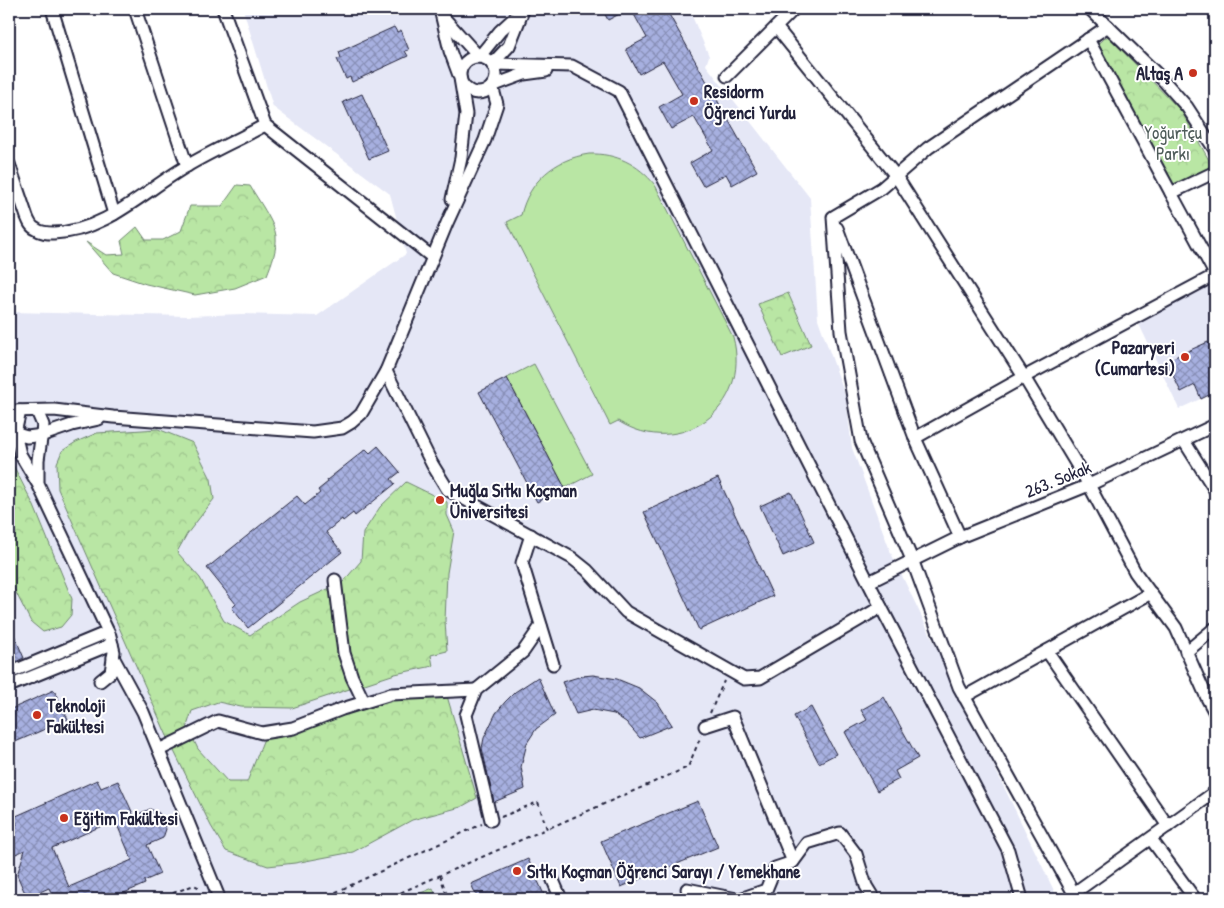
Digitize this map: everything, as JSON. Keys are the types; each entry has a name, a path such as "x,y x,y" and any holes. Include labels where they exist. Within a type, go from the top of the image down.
{"street":[{"path":"52,9 114,214"},
{"path":"135,9 187,166"},
{"path":"223,9 265,125 432,257"},
{"path":"479,57 500,31 524,9"},
{"path":"492,64 509,46 524,9"},
{"path":"727,76 794,9"},
{"path":"1090,9 1187,107 1215,150"},
{"path":"442,13 460,38 479,57"},
{"path":"442,13 450,51 460,78 466,88 476,93 524,74 572,66"},
{"path":"833,217 882,188 928,148 1108,26"},
{"path":"776,27 896,176 1024,377 1089,485 1135,572 1176,628 1215,713"},
{"path":"914,438 1215,275 1088,39"},
{"path":"100,681 111,672 114,652 112,644 38,484 20,454 12,432 14,411 54,410 113,417 313,432 342,428 361,414 386,371 432,257 485,140 497,104 492,86 496,75 492,64 488,60 479,57 470,58 465,62 460,72 466,114 461,158 447,223"},
{"path":"492,64 572,66 619,91 881,607 1008,850 1023,898"},
{"path":"9,164 31,225 37,230 46,233 73,231 114,214 187,166 265,125"},
{"path":"1171,193 1215,172"},
{"path":"833,217 914,438 960,536"},
{"path":"833,217 841,331 861,442 912,562 964,698 1075,896 1215,792"},
{"path":"386,371 432,464 448,490 572,558 587,570 626,612 744,679 760,678 881,607"},
{"path":"37,410 43,425 38,460 38,484"},
{"path":"12,432 27,437 43,435 88,420 113,417"},
{"name":"263. Sokak","path":"869,582 912,562 960,536 1089,485 1215,425"},
{"path":"1184,440 1215,490"},
{"path":"531,535 522,563 553,664"},
{"path":"335,580 344,653 352,677 364,702"},
{"path":"964,698 1151,593"},
{"path":"491,820 466,715 476,690 523,652 541,626"},
{"path":"1186,652 1215,628"},
{"path":"9,673 108,632"},
{"path":"9,686 112,644"},
{"path":"1047,651 1168,826"},
{"path":"113,657 143,712 218,896"},
{"path":"159,750 218,721 262,733 293,728 364,702 392,694 476,690"},
{"path":"705,726 733,717 793,862"},
{"path":"687,889 739,899 766,890 775,868 793,862 807,843 840,833 856,854 866,886 874,899"},
{"path":"1151,839 1195,899"},
{"path":"552,878 561,899"}],"path":[{"path":"386,899 688,767 724,680"},
{"path":"321,899 491,820 538,802 547,829"},
{"path":"440,875 448,899"},
{"path":"158,899 194,885 218,896"}],"shaded area":[{"name":"Muğla Sıtkı Koçman Üniversitesi","path":"243,9 689,9 709,56 706,65 810,198 818,319 846,398 852,448 891,553 1058,899 9,899 9,312 188,316 242,314 317,316 406,254 390,194 273,107"},
{"name":"Pazaryeri (Cumartesi)","path":"1215,281 1215,392 1179,409 1138,322"}],"green space":[{"name":"Yoğurtçu Parkı","path":"1108,36 1182,112 1214,169 1173,186 1094,46"},
{"path":"589,154 608,155 626,161 641,171 655,185 733,337 736,363 732,386 721,405 706,420 687,430 665,434 642,432 618,421 610,425 507,222 521,215 530,192 545,174 565,161"},
{"path":"237,185 250,186 272,224 276,236 276,246 267,275 235,288 195,295 146,284 113,273 86,242 106,255 124,254 121,241 137,227 146,240 163,240 181,231 190,206 222,206"},
{"path":"788,293 811,345 782,357 758,304"},
{"path":"534,364 592,474 565,488 507,378"},
{"path":"158,429 193,443 211,479 214,499 187,534 177,552 200,578 224,621 250,635 300,602 343,582 361,561 363,533 380,507 406,482 447,502 447,515 454,531 447,573 445,621 447,651 431,655 433,666 395,674 292,708 241,707 218,702 192,711 187,726 198,749 228,782 247,782 263,741 281,726 374,703 431,694 447,696 477,798 461,807 412,820 353,852 268,866 226,851 211,826 171,745 58,489 57,463 62,451 76,442 97,433"},
{"path":"9,457 34,506 72,599 71,615 61,627 43,632 31,622 10,581"},
{"path":"433,888 437,899 406,899"}],"building":[{"path":"602,9 629,9 608,20"},
{"name":"Residorm Öğrenci Yurdu","path":"631,9 666,9 757,171 732,185 726,174 703,186 690,163 713,150 694,117 671,129 659,107 682,94 663,61 639,74 626,49 647,38"},
{"path":"394,27 397,32 401,30 409,50 405,51 408,56 352,82 350,77 346,79 337,59 341,58 339,52"},
{"path":"362,94 388,151 369,159 343,102"},
{"path":"1208,342 1215,357 1215,392 1201,399 1195,385 1181,392 1166,361"},
{"path":"507,378 565,488 537,502 479,392"},
{"path":"378,446 400,472 391,479 395,484 355,516 353,513 343,521 342,519 326,532 342,552 248,628 232,608 236,604 207,568 297,496 305,505 320,493 318,490 328,482 327,480 366,449 370,453"},
{"path":"718,478 773,596 699,630 644,512"},
{"path":"791,492 814,542 783,556 760,506"},
{"path":"9,623 24,658 9,665"},
{"path":"593,675 617,679 639,688 658,703 672,725 640,738 626,722 614,714 593,710 576,714 562,682"},
{"path":"538,677 555,715 536,729 527,743 521,767 525,789 494,802 482,748 484,738 496,713 505,702 515,692"},
{"name":"Teknoloji Fakültesi","path":"54,690 68,719 13,743 9,734 9,710"},
{"path":"884,697 918,758 895,771 899,779 877,791 845,732 867,720 861,710"},
{"path":"811,707 836,754 819,763 794,716"},
{"path":"97,780 101,788 118,781 134,816 150,809 159,813 166,829 163,838 147,845 160,874 144,881 145,884 110,899 54,899 49,888 33,895 24,891 17,875 25,850 11,856 9,851 9,829 17,825 14,817","holes":["115,820 132,860 69,887 52,848"]},
{"path":"698,801 718,847 621,887 601,841"},
{"name":"Sıtkı Koçman Öğrenci Sarayı / Yemekhane","path":"528,859 546,899 478,899 471,884"}],"place":[{"name":"Altaş A","path":"1193,73"},
{"name":"Residorm Öğrenci Yurdu","path":"694,101"},
{"name":"Pazaryeri (Cumartesi)","path":"1185,357"},
{"name":"Muğla Sıtkı Koçman Üniversitesi","path":"440,500"},
{"name":"Teknoloji Fakültesi","path":"37,715"},
{"name":"Eğitim Fakültesi","path":"64,818"},
{"name":"Sıtkı Koçman Öğrenci Sarayı / Yemekhane","path":"517,871"}]}
